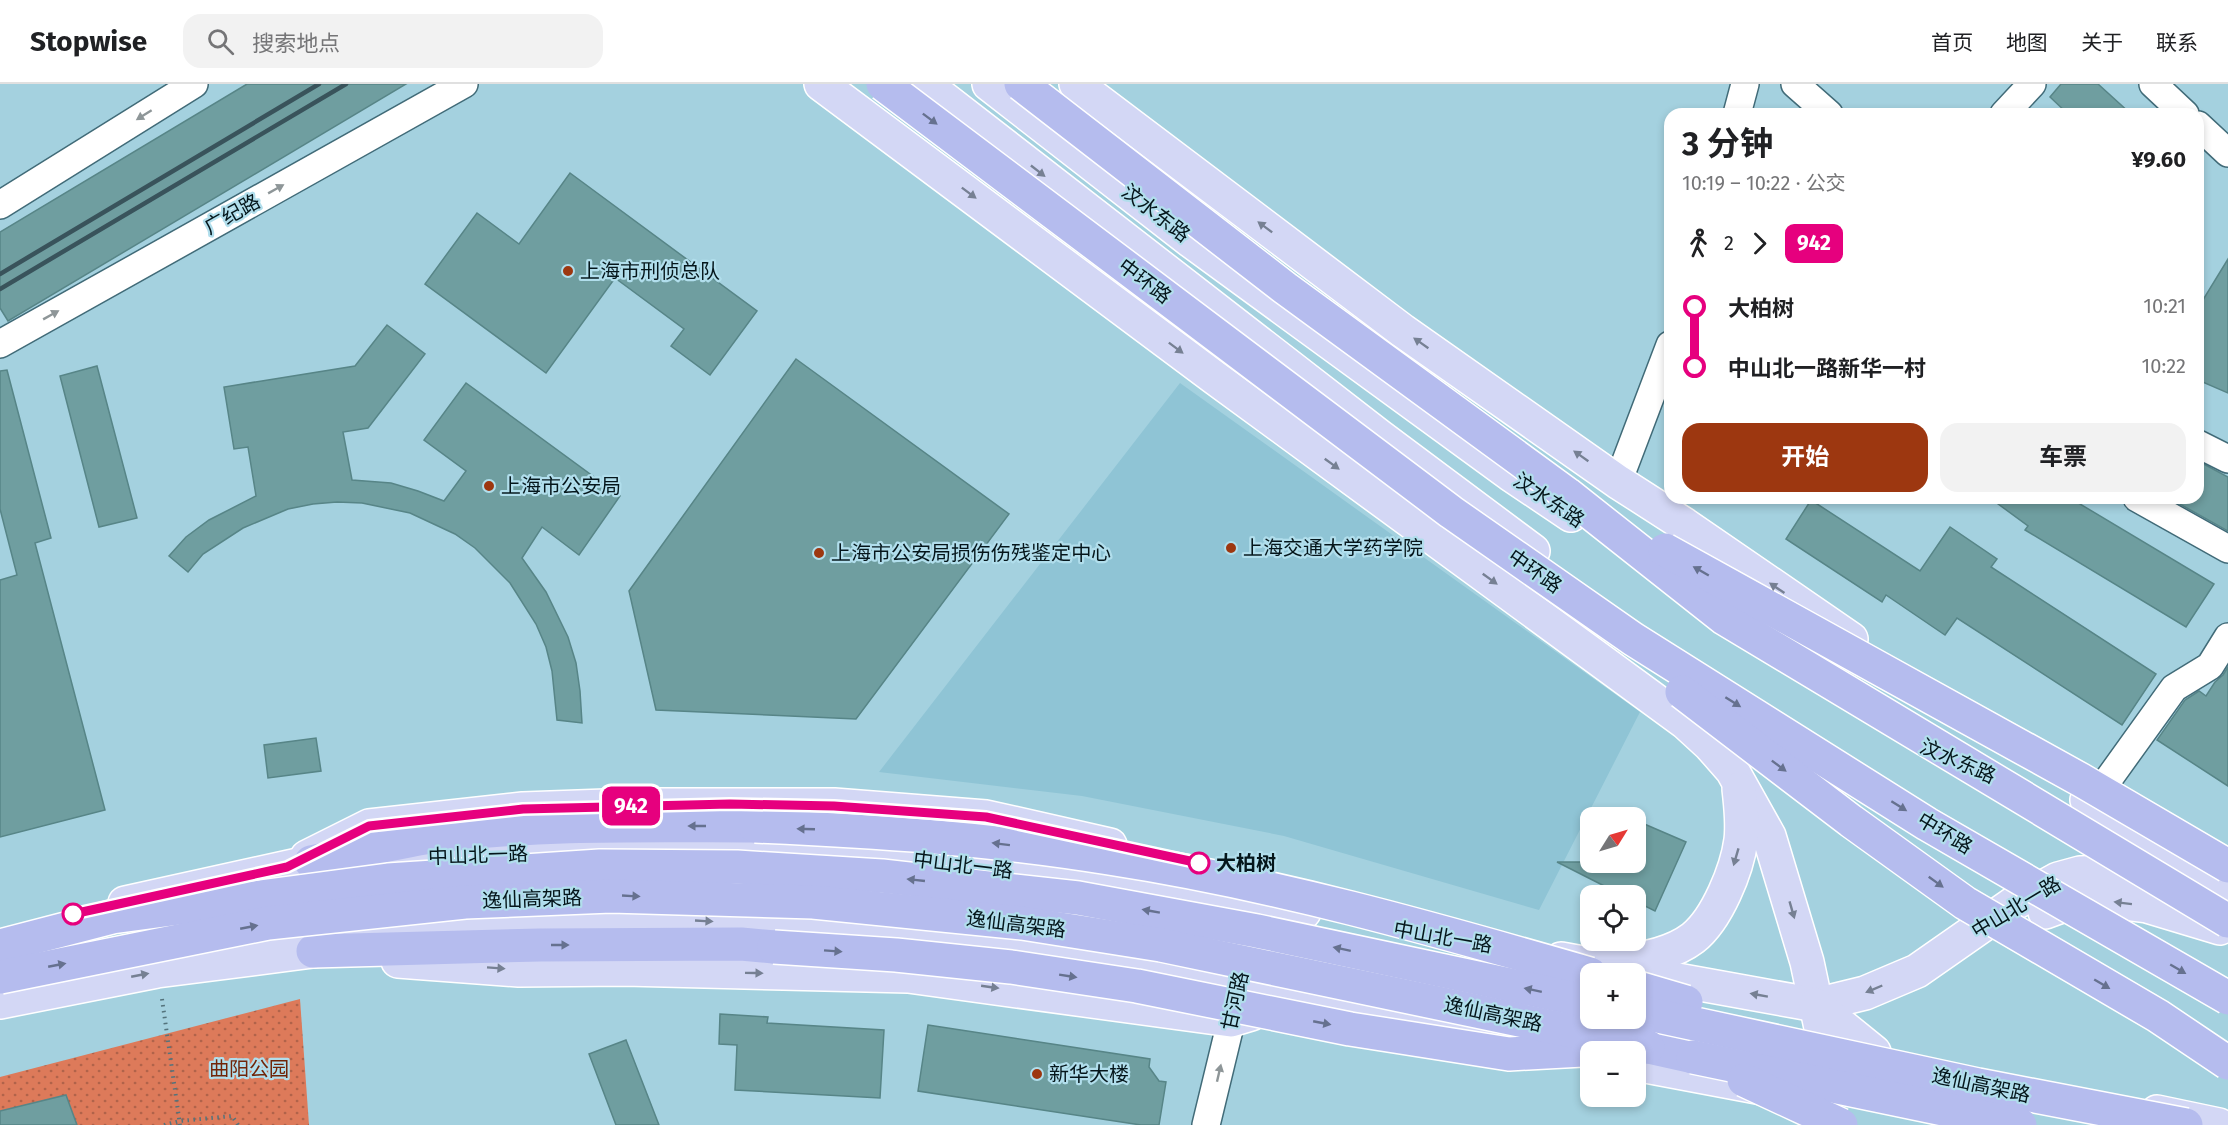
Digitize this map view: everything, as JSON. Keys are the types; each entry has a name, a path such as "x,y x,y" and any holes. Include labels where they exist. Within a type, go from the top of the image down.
{"highway":[{"name":"中环路","path":"883,84 1451,512 1633,639 1937,829 2228,998"},
{"path":"1021,84 1285,288 1567,494 1724,618 2226,923"},
{"path":"1567,494 1745,596 2081,780 2228,866"},
{"path":"1451,512 1851,821 1956,897 2158,1016 2228,1063"},
{"path":"299,864 431,837 501,831 616,825 755,826 874,831 1109,858 1330,902 1580,966"},
{"name":"逸仙高架路","path":"0,946 112,917 388,880 600,866 737,867 882,876 1078,898 1257,931 1580,1000"},
{"name":"逸仙高架路","path":"0,977 268,923 465,902 611,896 813,902 1022,923 1161,945 1580,1041"},
{"path":"313,951 551,945 741,944 896,956 1011,967 1137,986 1350,1029 1509,1054 1580,1055"},
{"path":"1646,990 1884,1059"},
{"name":"逸仙高架路","path":"1646,1013 1884,1059 2186,1125"},
{"name":"逸仙高架路","path":"1646,1055 1693,1057 2020,1125"},
{"path":"1693,1057 1848,1115"}],"main road":[{"name":"汶水东路","path":"820,84 1686,723 1710,745 1735,774"},
{"name":"汶水东路","path":"925,84 1398,450 1636,624 1663,649 1692,688 1769,836 1807,962 1830,1070 1848,1115"},
{"name":"汶水东路","path":"989,84 1191,240 1490,460 1785,664 1888,729 2006,783 2152,843"},
{"name":"汶水东路","path":"1076,84 1403,331 1618,482 2152,843 2228,888"},
{"path":"1105,223 1148,328"},
{"path":"1619,963 1671,949 1692,939 1707,923 1722,898 1741,841 1742,813 1735,774"},
{"path":"299,864 369,826 523,809 730,804 834,806 986,817 1252,889"},
{"name":"中山北一路","path":"0,931 299,864 656,848 907,857 1252,889 1330,916 1580,967"},
{"name":"中山北一路","path":"1917,971 2013,904 2058,879 2080,873 2110,872 2144,883 2226,923"},
{"name":"中山北一路","path":"1646,978 1816,1005 1865,993 1917,971 2025,919 2083,897 2147,906 2226,923"},
{"path":"0,1002 158,971 313,951 443,924 571,915 714,922 848,922 1063,944 1580,1052"},
{"path":"313,951 390,960 519,970 625,969 908,976 1231,1020 1309,996"},
{"path":"1816,1005 1884,1059"},
{"path":"1646,1056 1791,1094 1848,1115 1942,1125"},
{"path":"1791,1094 1830,1070 1884,1059 2219,1125"}],"street":[{"path":"0,205 194,84"},
{"name":"广纪路","path":"0,344 464,84"},
{"path":"1739,108 1745,84"},
{"path":"1795,84 1822,108"},
{"path":"2012,108 2032,84"},
{"path":"2153,84 2179,108"},
{"path":"2204,131 2228,153"},
{"path":"1618,482 1664,361"},
{"path":"2204,447 2228,459"},
{"path":"2149,504 2228,549"},
{"path":"2092,802 2174,688 2210,666 2228,636"},
{"name":"甘河路","path":"1206,1125 1241,981 1252,889"}],"path":[{"path":"158,971 180,1123"},
{"path":"164,1125 231,1116 238,1125"}],"shaded area":[{"name":"上海交通大学药学院","path":"1180,383 1640,712 1592,807 1580,807 1580,830 1539,910 1284,836 1082,796 879,772"}],"green space":[{"name":"曲阳公园","path":"300,999 309,1125 0,1125 0,1077"}],"building":[{"path":"247,84 406,84 8,321 0,308 0,232"},
{"path":"2061,84 2098,84 2124,108 2062,108 2050,97"},
{"name":"上海市刑侦总队","path":"570,173 757,311 710,375 671,346 684,329 615,278 546,373 425,284 477,213 519,244"},
{"path":"2228,259 2228,393 2204,383 2204,298"},
{"path":"387,325 425,354 368,428 343,432 352,480 391,483 444,501 466,471 424,440 466,383 620,496 579,555 542,527 522,558 546,592 568,637 576,663 582,723 557,720 552,671 546,647 536,624 510,583 475,548 455,534 410,513 362,503 313,504 288,509 243,528 203,554 188,572 169,556 186,537 209,520 256,496 248,447 234,449 224,387 355,366"},
{"name":"上海市公安局损伤伤残鉴定中心","path":"796,359 1009,514 856,719 656,710 629,591"},
{"path":"97,366 137,518 99,527 60,376"},
{"path":"7,370 51,538 35,543 105,810 0,837 0,580 17,575 0,509 0,371"},
{"path":"2204,464 2228,477 2228,531 2180,504 2204,504"},
{"path":"1808,504 1817,504 1920,571 1950,527 1997,559 1991,567 2156,674 2122,725 1957,618 1945,635 1886,595 1882,602 1786,539"},
{"path":"1998,504 2080,504 2214,584 2186,627 2025,530 2028,526"},
{"path":"2228,667 2228,786 2157,740 2185,700 2199,691 2206,696"},
{"path":"316,738 321,771 268,778 264,745"},
{"path":"1646,825 1686,842 1655,911 1646,906 1646,885 1602,885 1557,862 1580,862 1580,873 1646,873"},
{"path":"720,1014 768,1017 767,1023 884,1030 880,1098 735,1090 737,1045 719,1044"},
{"name":"新华大楼","path":"928,1025 1150,1059 1149,1067 1159,1081 1166,1082 1159,1125 1141,1125 918,1091"},
{"path":"626,1040 659,1125 616,1125 589,1054"},
{"path":"66,1095 77,1125 0,1125 0,1111"}],"railway":[{"path":"0,274 319,84"},
{"path":"0,289 346,84"}],"bus line":[{"name":"942","path":"73,914 287,867 369,826 523,809 730,804 834,806 986,817 1199,863"}],"place":[{"name":"上海市刑侦总队","path":"568,271"},
{"name":"上海市公安局","path":"489,486"},
{"name":"上海交通大学药学院","path":"1231,548"},
{"name":"上海市公安局损伤伤残鉴定中心","path":"819,553"},
{"name":"大柏树","path":"1199,863"},
{"name":"新华大楼","path":"1037,1074"}]}
